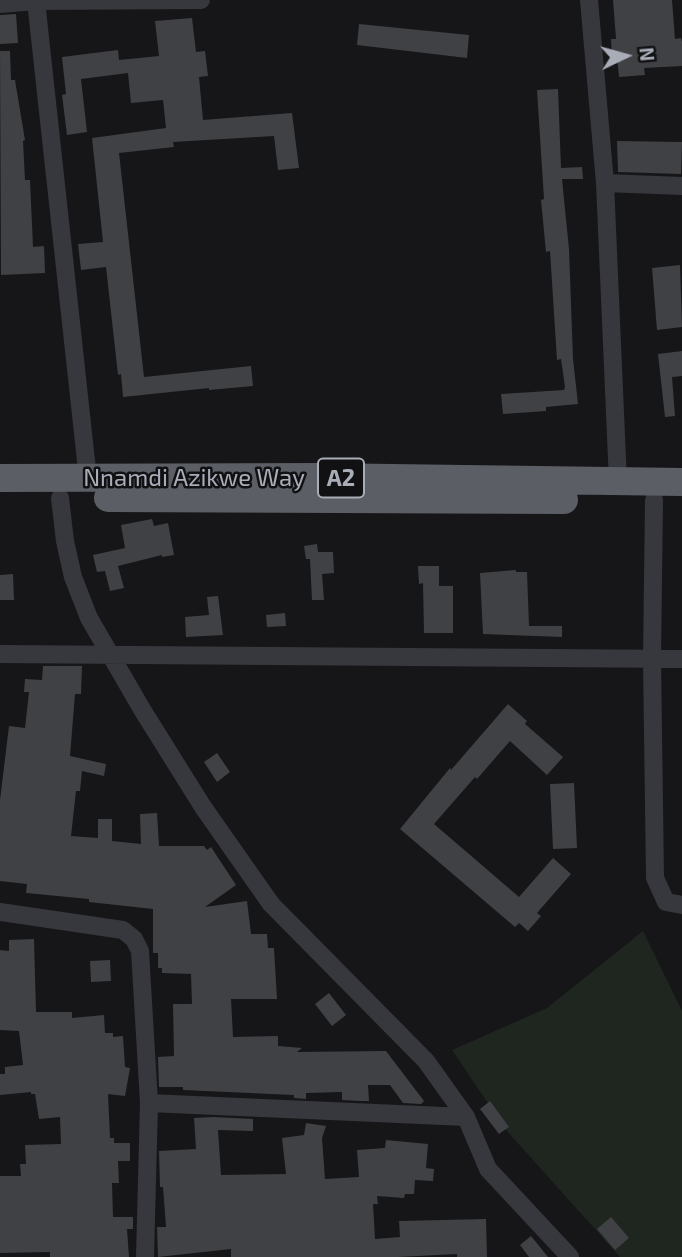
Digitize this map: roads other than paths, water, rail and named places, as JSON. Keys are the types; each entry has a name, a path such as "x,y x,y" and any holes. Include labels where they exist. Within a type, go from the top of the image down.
{"highway":[{"name":"Nnamdi Azikwe Way","path":"0,478 320,477 682,482"},
{"name":"Nnamdi Azikwe Way","path":"0,496 682,500"}],"street":[{"path":"0,4 201,0"},
{"path":"589,0 605,183 618,482"},
{"path":"36,2 88,479"},
{"path":"605,183 682,186"},
{"path":"60,498 73,577 89,618 202,807 271,904 426,1060 466,1117 488,1169 570,1257"},
{"path":"654,500 652,659 655,878 666,902 682,905"},
{"path":"0,653 682,659"},
{"path":"0,912 123,930 134,939 140,951 149,1103 145,1257"},
{"path":"149,1103 466,1117"}]}
